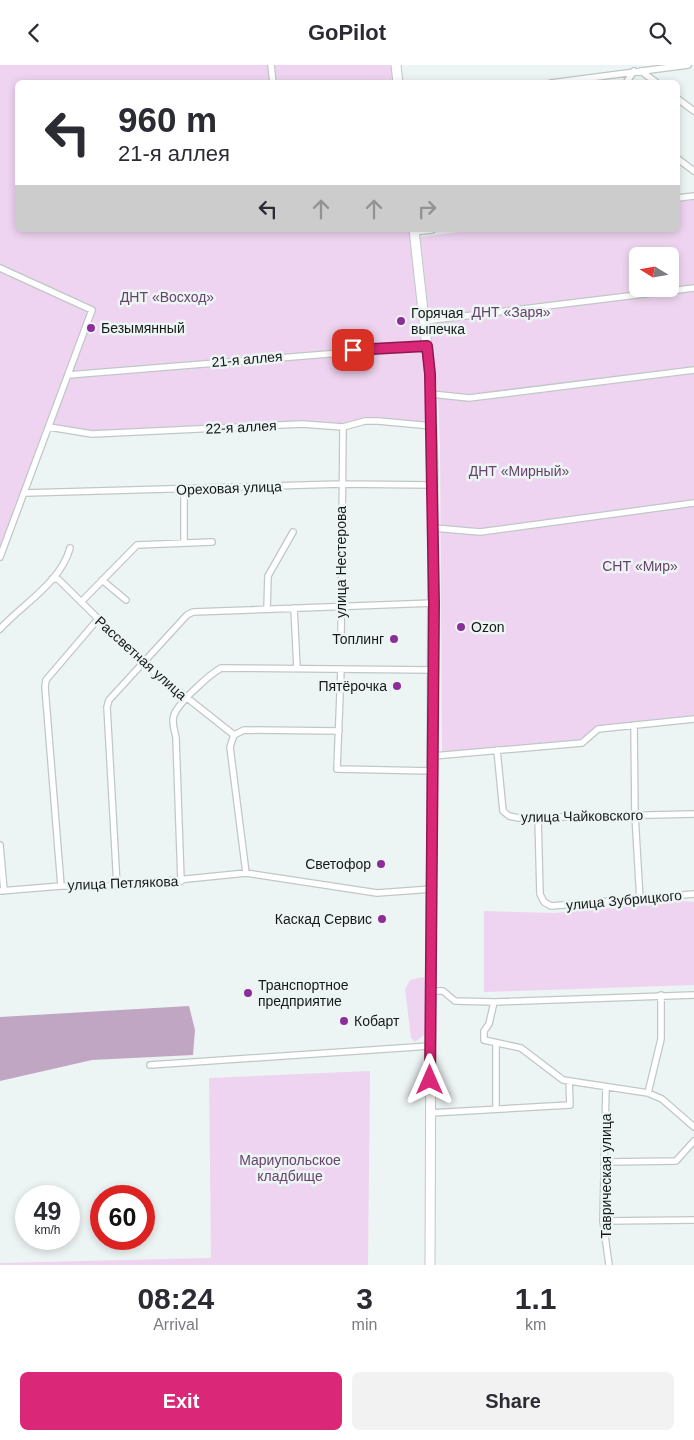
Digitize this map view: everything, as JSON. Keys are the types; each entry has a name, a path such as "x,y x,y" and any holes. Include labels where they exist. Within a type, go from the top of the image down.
{"main road":[{"path":"396,65 398,80"},
{"path":"414,232 431,394 434,528 430,1265"}],"street":[{"path":"271,65 273,80"},
{"path":"584,80 634,71 688,65"},
{"path":"628,80 634,71"},
{"path":"641,71 653,80"},
{"path":"680,100 694,111"},
{"path":"680,160 694,171"},
{"path":"680,198 694,196"},
{"path":"0,268 92,310 0,557"},
{"path":"424,321 694,288"},
{"name":"21-я аллея","path":"68,375 427,346"},
{"path":"431,394 469,398 694,369"},
{"name":"22-я аллея","path":"49,427 92,435 302,424 342,427 365,421 432,426"},
{"name":"улица Нестерова","path":"341,640 342,427"},
{"name":"Ореховая улица","path":"25,493 184,490 341,484 433,485"},
{"path":"184,490 184,543"},
{"path":"434,528 480,532 694,503"},
{"path":"267,609 268,577 293,533"},
{"path":"81,602 137,545 212,542"},
{"path":"0,629 52,579 67,561 70,548"},
{"name":"Рассветная улица","path":"52,579 58,579 143,663 186,699 234,735"},
{"path":"102,580 126,600"},
{"path":"117,886 107,707 109,700 187,615 193,612 434,603"},
{"path":"294,608 297,668"},
{"path":"61,886 45,687 46,680 98,619"},
{"path":"181,881 174,715 186,699 214,672 221,668 434,670"},
{"path":"341,669 337,769 433,771"},
{"path":"433,756 582,743 598,729 694,719"},
{"path":"634,725 635,815 640,900"},
{"path":"246,873 230,747 234,735 244,730 339,731"},
{"name":"улица Чайковского","path":"497,750 503,811 514,817 694,814"},
{"name":"улица Зубрицкого","path":"538,817 540,894 544,902 555,906 694,894"},
{"path":"0,845 2,891"},
{"name":"улица Петлякова","path":"2,891 61,886 117,886 246,873 377,893 432,889"},
{"path":"431,991 443,991 455,1001 494,1002 694,995"},
{"path":"648,1093 661,1039 661,995"},
{"path":"494,1002 490,1024 484,1031 484,1040 521,1048 563,1080 648,1093 662,1099 694,1127"},
{"path":"496,1044 496,1108"},
{"path":"150,1065 430,1046"},
{"path":"430,1113 570,1105 569,1081"},
{"name":"Таврическая улица","path":"606,1087 606,1162 603,1221 609,1265"},
{"path":"606,1162 676,1161 694,1141"},
{"path":"603,1221 694,1220"}],"green space":[{"name":"ДНТ «Восход»","path":"0,65 392,65 393,80 15,80 15,232 410,232 423,343 428,426 378,421 342,425 302,424 92,434 47,428 0,547"},
{"path":"694,200 694,718 598,728 582,742 442,753 438,397 420,237 459,232 680,232 680,202"},
{"path":"683,901 694,902 694,985 484,992 484,911 555,913"},
{"path":"423,977 426,981 426,1029 424,1035 415,1042 411,1038 405,989 410,980"},
{"name":"Мариупольское кладбище","path":"370,1071 368,1265 0,1265 0,1263 211,1258 209,1078"}],"shaded area":[{"path":"189,1006 195,1030 193,1055 92,1060 0,1081 0,1017"}],"place":[{"name":"Горячая выпечка","path":"401,321"},
{"name":"Безымянный","path":"91,328"},
{"name":"Ozon","path":"461,627"},
{"name":"Топлинг","path":"394,639"},
{"name":"Пятёрочка","path":"397,686"},
{"name":"Светофор","path":"381,864"},
{"name":"Каскад Сервис","path":"382,919"},
{"name":"Транспортное предприятие","path":"248,993"},
{"name":"Кобарт","path":"344,1021"}],"route":[{"path":"353,350 427,346 430,374 434,603 430,1080"}],"park label":[{"name":"ДНТ «Заря»","path":"511,312"},
{"name":"ДНТ «Мирный»","path":"519,471"},
{"name":"СНТ «Мир»","path":"640,566"}]}
